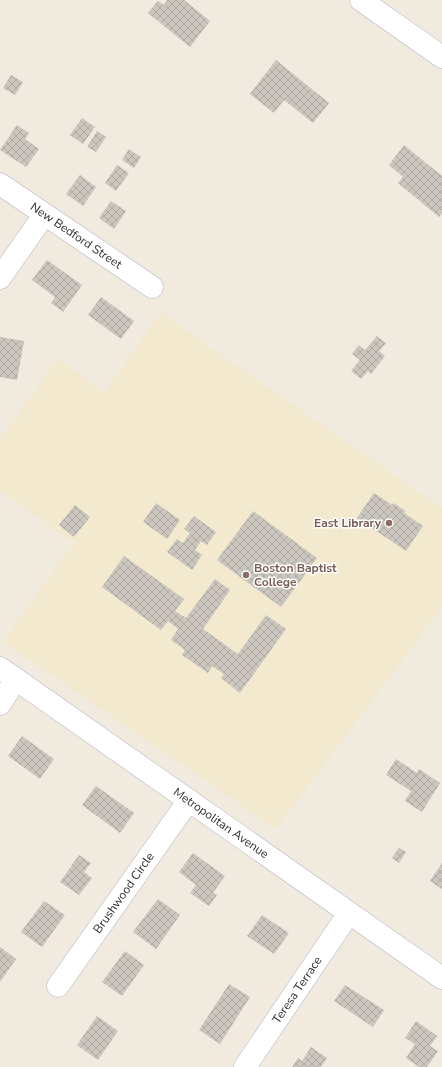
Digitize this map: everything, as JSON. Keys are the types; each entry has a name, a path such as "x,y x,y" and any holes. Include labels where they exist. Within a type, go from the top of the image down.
{"street":[{"path":"360,0 442,57"},
{"name":"New Bedford Street","path":"0,184 152,287"},
{"path":"0,278 44,215"},
{"path":"0,704 8,674"},
{"name":"Metropolitan Avenue","path":"8,674 442,978"},
{"name":"Brushwood Circle","path":"58,986 189,800"},
{"name":"Teresa Terrace","path":"245,1067 349,913"}],"shaded area":[{"name":"Boston Baptist College","path":"161,313 442,508 442,607 276,829 3,642 73,543 0,490 0,439 58,359 104,392"}],"building":[{"path":"167,0 184,0 210,21 190,47 148,13 158,1 164,5"},
{"path":"276,60 329,103 313,123 284,100 274,113 250,94"},
{"path":"11,75 23,82 15,95 3,88"},
{"path":"82,118 95,127 83,144 70,135"},
{"path":"17,125 29,133 25,139 39,149 26,167 0,150"},
{"path":"97,131 106,137 96,152 87,147"},
{"path":"404,145 442,176 442,213 439,217 398,183 403,177 389,165"},
{"path":"129,149 141,157 134,168 122,160"},
{"path":"117,165 129,173 116,191 105,183"},
{"path":"80,175 96,187 83,206 66,194"},
{"path":"111,201 126,211 114,229 99,218"},
{"path":"47,260 82,285 63,312 51,303 55,297 32,280"},
{"path":"101,297 134,321 121,339 88,315"},
{"path":"377,336 386,343 379,351 385,356 371,374 368,371 361,379 351,371 360,360 352,354 359,345 365,350"},
{"path":"0,337 24,341 17,380 0,377"},
{"path":"374,493 392,505 394,503 405,511 404,513 423,526 406,551 357,518"},
{"path":"156,503 180,520 167,539 143,522"},
{"path":"75,505 90,517 74,537 59,525"},
{"path":"253,511 317,558 281,607 217,560"},
{"path":"194,516 216,532 207,545 201,541 195,550 202,555 192,570 167,552 177,539 183,543 190,533 184,529"},
{"path":"124,556 184,599 175,611 186,618 215,579 230,590 203,629 238,654 266,615 286,629 240,693 221,678 224,674 212,666 208,673 182,655 185,650 171,640 178,629 168,621 161,630 102,587"},
{"path":"22,736 54,759 40,779 8,756"},
{"path":"396,759 417,773 419,769 440,783 422,812 405,801 411,791 386,775"},
{"path":"96,786 134,813 120,833 82,805"},
{"path":"399,848 406,852 399,863 392,858"},
{"path":"193,853 225,876 213,893 217,895 209,906 190,893 196,885 179,872"},
{"path":"79,855 91,863 84,872 92,878 79,895 60,882"},
{"path":"442,863 442,889 430,881"},
{"path":"158,899 180,915 156,949 133,932"},
{"path":"44,901 65,915 42,947 21,932"},
{"path":"262,915 289,933 274,954 247,936"},
{"path":"0,947 16,959 0,982"},
{"path":"125,951 144,965 122,996 102,982"},
{"path":"229,984 250,997 220,1044 199,1030"},
{"path":"345,985 384,1010 373,1027 334,1001"},
{"path":"97,1016 118,1031 98,1060 77,1045"},
{"path":"416,1021 437,1036 430,1046 438,1051 427,1067 419,1067 406,1058 415,1044 405,1038"},
{"path":"311,1047 327,1058 321,1067 292,1067 298,1058 302,1061"}],"place":[{"name":"East Library","path":"389,523"},
{"name":"Boston Baptist College","path":"246,575"}]}
